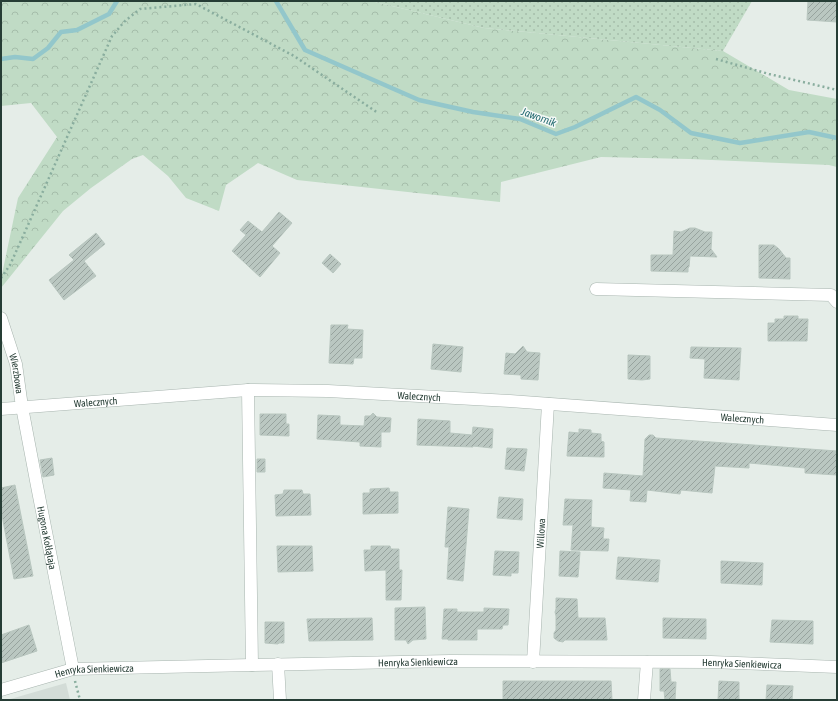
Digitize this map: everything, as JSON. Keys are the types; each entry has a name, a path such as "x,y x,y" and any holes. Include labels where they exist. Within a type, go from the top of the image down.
{"street":[{"path":"596,290 831,295 837,302"},
{"name":"Wierzbowa","path":"1,318 16,364 22,406"},
{"path":"248,390 252,665"},
{"name":"Walecznych","path":"1,409 22,406 248,390 328,391 510,401 837,425"},
{"name":"Willowa","path":"533,662 548,404"},
{"name":"Hugona Kołłątaja","path":"22,406 73,669"},
{"name":"Henryka Sienkiewicza","path":"1,690 73,669 450,661 712,662 837,667"},
{"path":"644,700 647,662"},
{"path":"278,664 280,700"}],"path":[{"path":"1,278 10,265 112,36 125,21 140,8 196,4 294,56 378,113"},
{"path":"716,59 769,74 837,90"},
{"path":"73,669 80,700"}],"shaded area":[{"path":"66,683 70,700 7,700"}],"green space":[{"path":"1,1 371,1 484,28 723,51 789,90 837,99 837,167 829,165 689,159 601,157 501,182 500,202 297,180 258,163 226,185 219,211 186,198 168,176 143,155 132,159 91,188 63,211 1,288 1,279 18,198 57,137 31,103 1,106"},
{"path":"371,1 752,1 723,51 484,28"}],"building":[{"path":"808,1 837,1 837,22 807,20"},
{"path":"279,212 292,223 272,246 280,253 260,277 232,251 246,235 240,230 248,221 262,232"},
{"path":"690,228 695,228 705,232 712,232 711,249 717,257 690,256 688,272 651,271 651,255 673,255 674,231 681,232"},
{"path":"96,233 105,244 84,261 96,276 64,300 49,280 74,260 69,255"},
{"path":"759,245 774,245 786,258 790,258 790,279 759,278"},
{"path":"330,254 341,264 333,273 322,263"},
{"path":"784,316 798,316 798,319 808,319 807,341 768,341 768,323 775,323 775,319 784,319"},
{"path":"331,325 348,325 347,329 363,330 362,358 354,358 353,364 329,363"},
{"path":"433,344 463,347 461,372 431,369"},
{"path":"523,346 527,352 540,353 538,380 521,379 521,375 504,374 506,353 515,354"},
{"path":"691,347 741,348 739,380 704,378 705,359 690,358"},
{"path":"628,355 650,356 650,379 628,379"},
{"path":"373,413 377,417 391,418 390,432 381,432 381,447 360,446 360,442 317,439 318,415 340,416 340,425 364,426 365,416 370,416"},
{"path":"260,414 286,414 286,424 289,424 289,436 260,435"},
{"path":"418,419 450,421 450,433 472,435 473,427 493,429 492,448 473,446 417,445"},
{"path":"579,429 591,430 591,433 601,434 601,441 604,442 604,457 567,456 569,432 579,433"},
{"path":"649,435 653,435 656,438 837,451 837,475 805,473 805,468 749,463 749,468 715,466 712,493 681,490 680,494 647,490 646,502 630,501 631,490 603,488 604,473 643,476 645,439"},
{"path":"507,448 527,449 524,471 505,469"},
{"path":"52,458 54,475 43,477 40,460"},
{"path":"257,459 265,459 265,472 257,472"},
{"path":"15,485 33,576 14,579 1,510 1,488"},
{"path":"389,488 390,492 398,492 398,513 363,514 363,493 370,493 370,489"},
{"path":"284,490 302,490 303,494 310,494 311,515 276,516 275,495 283,494"},
{"path":"499,497 523,499 522,520 497,518"},
{"path":"565,499 592,500 591,527 604,528 603,539 609,539 608,551 571,550 573,525 563,525"},
{"path":"448,507 469,509 463,581 447,579 449,547 445,547"},
{"path":"277,546 312,546 313,571 278,572"},
{"path":"371,546 390,546 391,549 399,549 399,570 402,570 401,600 386,600 386,570 365,571 364,550 371,550"},
{"path":"495,551 519,552 518,573 511,573 511,576 493,575"},
{"path":"560,551 580,552 578,577 559,576"},
{"path":"618,557 660,560 658,582 616,579"},
{"path":"721,561 763,563 762,585 721,583"},
{"path":"556,598 577,599 578,618 605,618 607,640 565,640 563,642 554,638 554,633 556,630"},
{"path":"425,607 426,639 413,640 408,644 406,640 395,640 395,608"},
{"path":"484,608 509,609 508,625 503,625 502,629 477,629 477,640 442,639 444,609 457,609 457,612 484,612"},
{"path":"372,618 373,640 309,641 307,619"},
{"path":"663,618 706,619 706,639 663,638"},
{"path":"772,620 813,621 813,644 770,642"},
{"path":"265,622 284,622 284,643 265,643"},
{"path":"29,625 37,651 1,663 1,635"},
{"path":"660,669 670,669 671,682 676,682 675,700 665,700 664,691 660,691"},
{"path":"503,681 611,681 612,700 503,700"},
{"path":"719,681 739,682 739,700 718,700"},
{"path":"767,685 793,686 792,700 766,700"}],"waterway":[{"name":"Jawornik","path":"1,59 15,57 33,59 48,48 61,32 77,30 109,14 117,1"},
{"name":"Jawornik","path":"276,1 305,50 419,100 473,112 520,119 556,134 575,127 636,97 660,110 691,133 740,143 809,132 837,138"}]}
